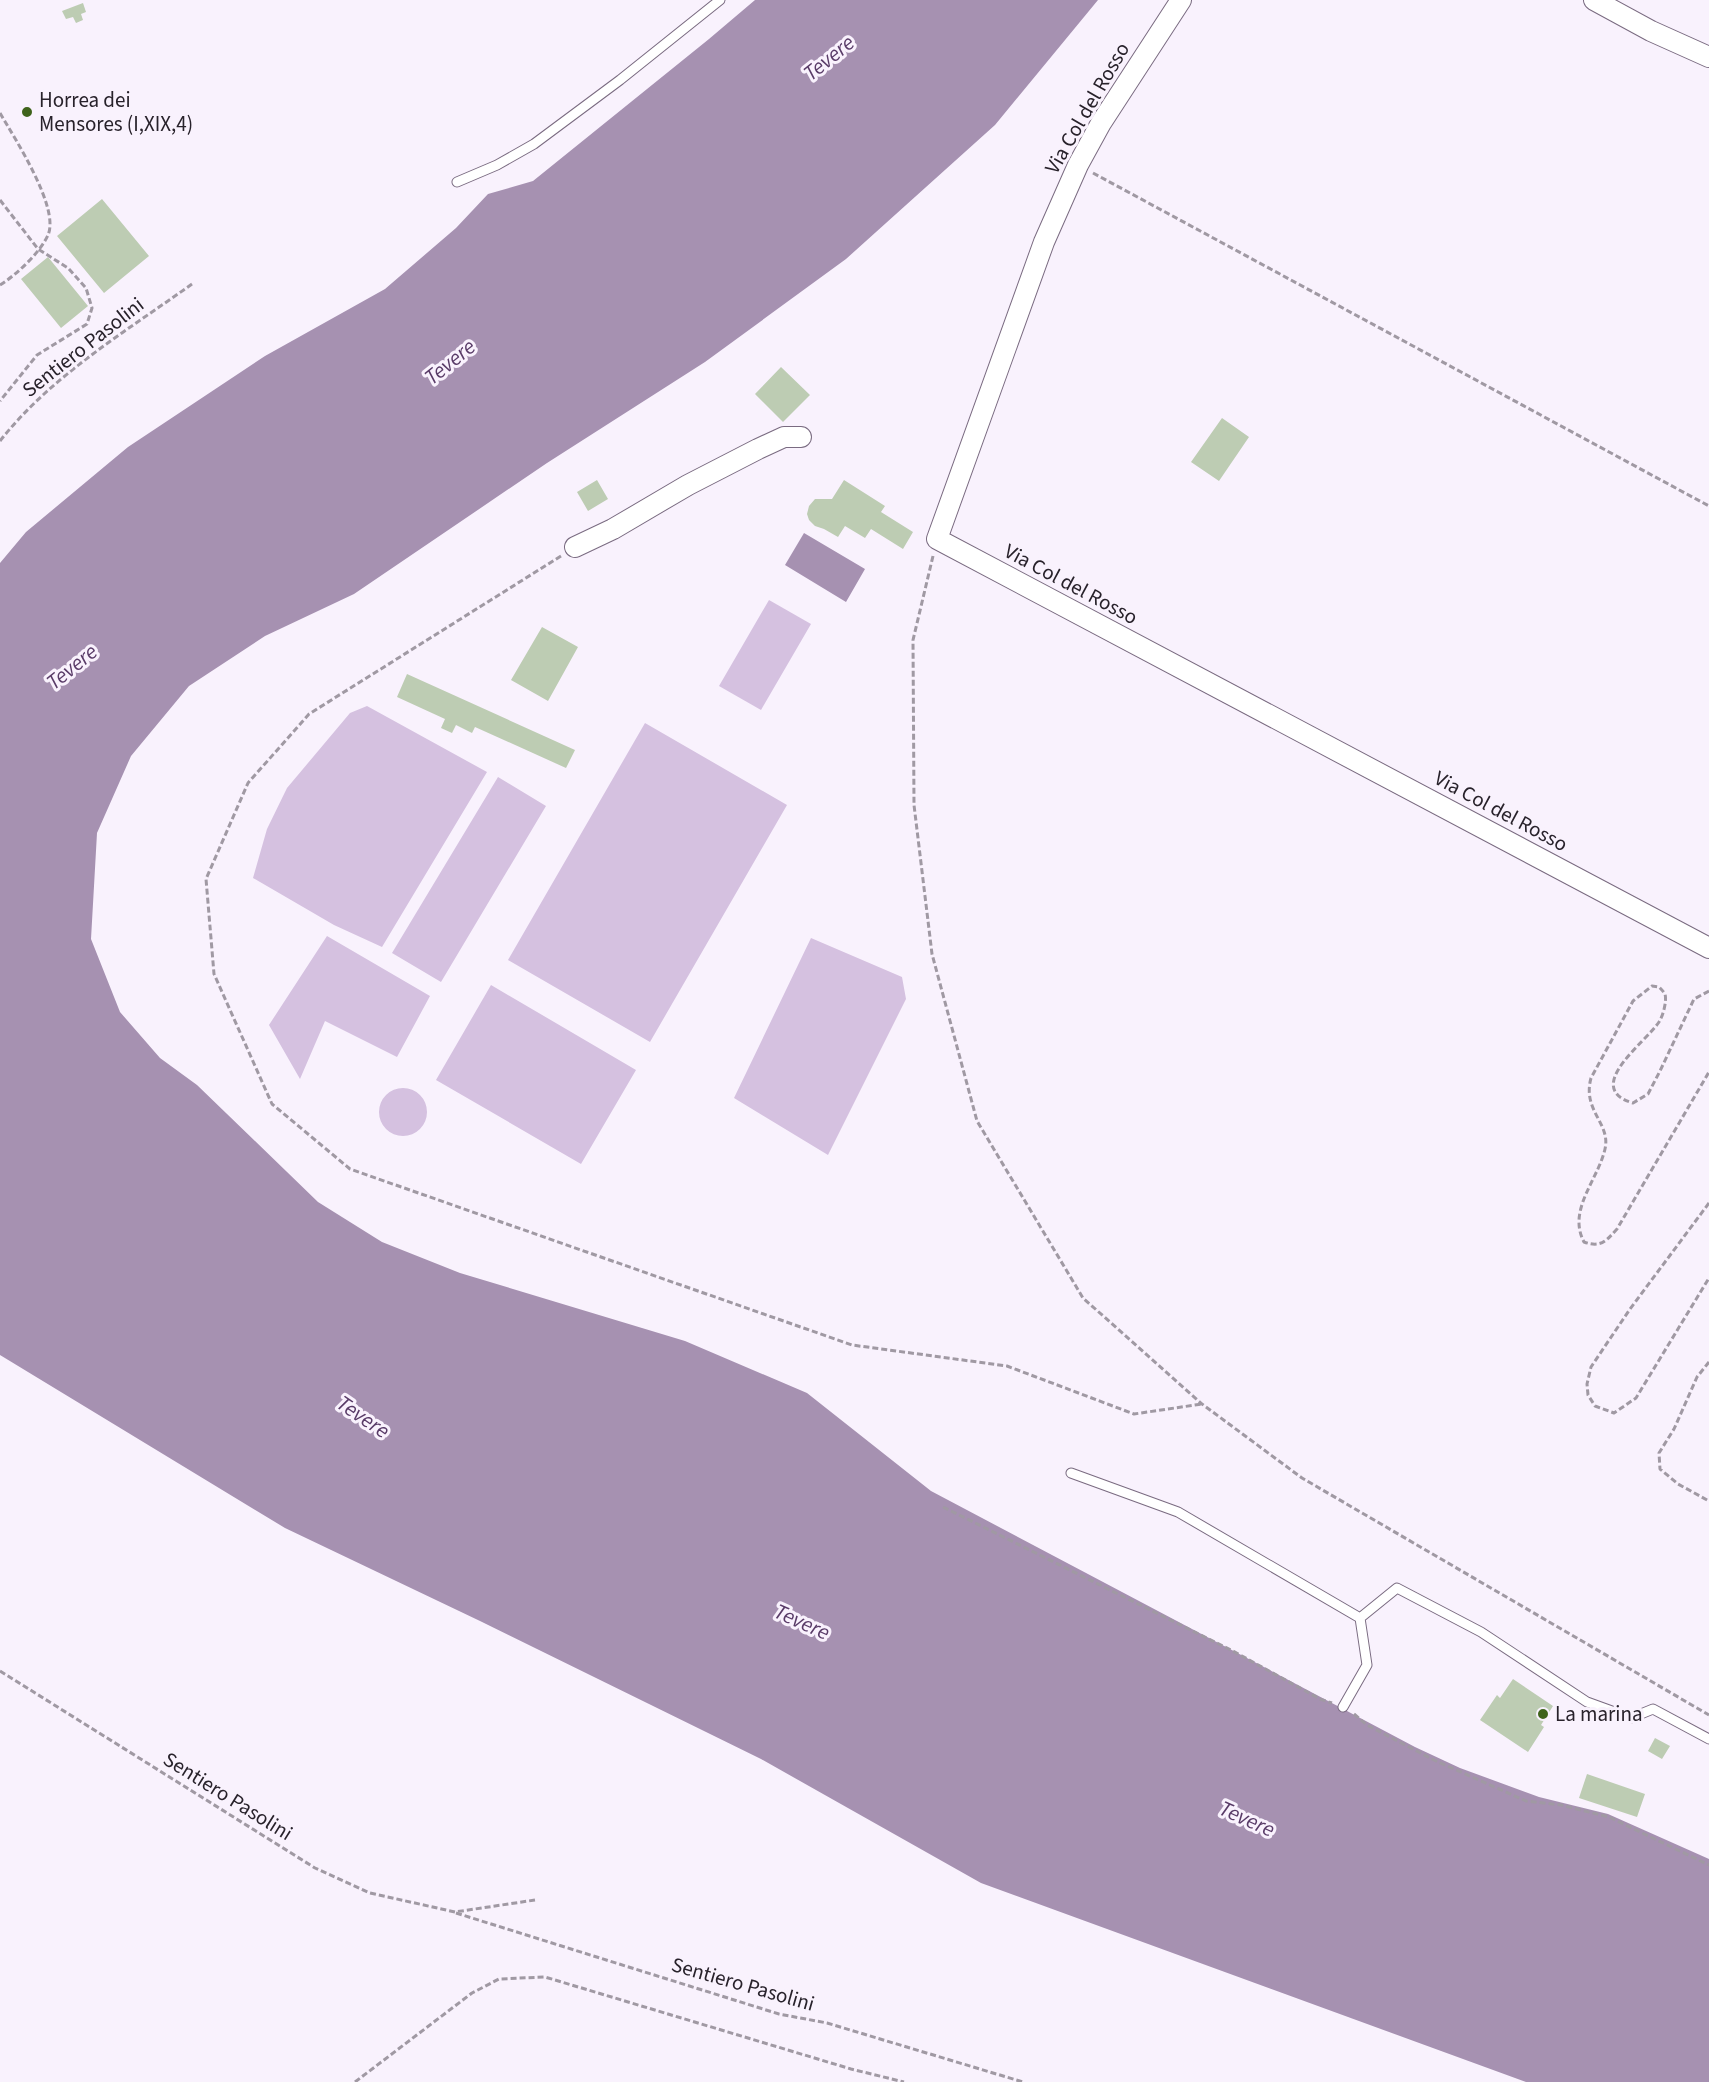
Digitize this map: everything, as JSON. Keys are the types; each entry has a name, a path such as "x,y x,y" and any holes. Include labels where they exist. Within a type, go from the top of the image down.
{"street":[{"name":"Via Col del Rosso","path":"1181,0 1101,123 1078,165 1044,242 937,540 1709,948"},
{"path":"1594,0 1651,31 1709,57"},
{"path":"575,547 758,448 784,437 801,437"}],"lane":[{"path":"457,182 497,165 534,144 720,0"},
{"path":"1071,1473 1178,1512 1360,1618"},
{"path":"1360,1618 1397,1588 1481,1632 1587,1702 1631,1718 1653,1709 1709,1739"},
{"path":"1342,1707 1367,1665 1360,1618"}],"path":[{"path":"0,114 31,168 50,212 48,234 38,249 11,278 0,285"},
{"path":"1078,165 1709,506"},
{"path":"0,200 38,249 68,268 86,288 92,308 87,324 37,355 0,401"},
{"name":"Sentiero Pasolini","path":"0,441 19,417 57,382 192,284"},
{"path":"937,540 913,640 914,805 932,954 977,1121 1083,1298 1202,1404 1302,1478 1709,1714"},
{"path":"575,547 309,714 248,783 206,879 214,974 272,1104 350,1169 852,1345 1007,1366 1134,1414 1202,1404"},
{"path":"1709,991 1694,999 1648,1094 1633,1104 1620,1100 1615,1092 1614,1083 1620,1066 1660,1021 1665,994 1659,987 1652,986 1633,1000 1591,1078 1588,1090 1590,1103 1600,1122 1606,1148 1580,1209 1581,1237 1584,1242 1594,1246 1607,1240 1617,1229 1709,1072"},
{"path":"1709,1203 1630,1309 1591,1367 1587,1384 1588,1395 1594,1406 1614,1413 1636,1398 1709,1278"},
{"path":"1709,1362 1697,1377 1674,1429 1659,1453 1660,1469 1678,1484 1709,1501"},
{"path":"943,1507 1231,1650 1320,1699 1342,1707 1367,1725 1463,1774 1526,1801 1561,1805 1609,1817 1709,1865"},
{"name":"Sentiero Pasolini","path":"0,1671 315,1868 370,1893 455,1912 779,2014 827,2024 1023,2082"},
{"name":"Sentiero Pasolini","path":"455,1912 535,1899"},
{"path":"355,2082 472,1993 498,1979 545,1977 851,2069 904,2082"}],"shaded area":[{"path":"769,600 811,624 761,710 719,686"},
{"path":"367,706 487,772 382,947 334,925 253,878 267,829 287,788 350,713"},
{"path":"645,723 787,805 650,1042 508,960"},
{"path":"498,777 546,806 441,982 392,953"},
{"path":"327,936 430,996 397,1057 325,1021 300,1079 269,1025"},
{"path":"811,938 902,977 906,999 828,1155 734,1098"},
{"path":"491,985 636,1070 581,1164 436,1080"},
{"path":"398,1088 408,1088 423,1098 427,1112 426,1121 417,1132 408,1136 398,1136 383,1126 379,1117 379,1107 389,1092"}],"water":[{"name":"Tevere","path":"755,0 1098,0 995,125 846,259 705,362 547,463 354,594 265,636 189,686 131,756 97,833 91,939 120,1012 160,1058 197,1085 318,1202 382,1242 460,1273 685,1341 807,1393 931,1491 1415,1747 1460,1768 1539,1797 1608,1814 1709,1859 1709,2082 1526,2082 981,1883 761,1759 285,1528 0,1355 0,563 26,532 128,447 265,356 385,289 456,228 488,194 533,181"},
{"path":"804,533 865,569 846,602 785,565"}],"building":[{"path":"83,3 86,12 81,14 83,20 76,23 73,17 66,19 62,11"},
{"path":"102,199 149,256 104,293 57,236"},
{"path":"48,257 88,306 61,328 21,279"},
{"path":"781,367 810,395 783,422 755,394"},
{"path":"1222,418 1249,437 1219,481 1191,462"},
{"path":"597,480 608,499 588,511 577,492"},
{"path":"844,480 885,506 881,512 913,532 903,549 871,529 865,538 845,526 838,537 815,526 809,520 807,514 809,506 815,499 832,499"},
{"path":"542,627 578,647 548,701 511,680"},
{"path":"407,674 575,750 566,768 475,727 472,733 456,725 452,733 441,728 445,719 397,697"},
{"path":"1513,1679 1553,1706 1541,1725 1544,1727 1528,1752 1480,1720 1497,1695 1500,1698"},
{"path":"1655,1738 1670,1746 1662,1759 1648,1751"},
{"path":"1587,1774 1645,1794 1637,1817 1579,1798"}],"place":[{"name":"Horrea dei Mensores (I,XIX,4)","path":"27,112"},
{"name":"La marina","path":"1543,1714"}]}
